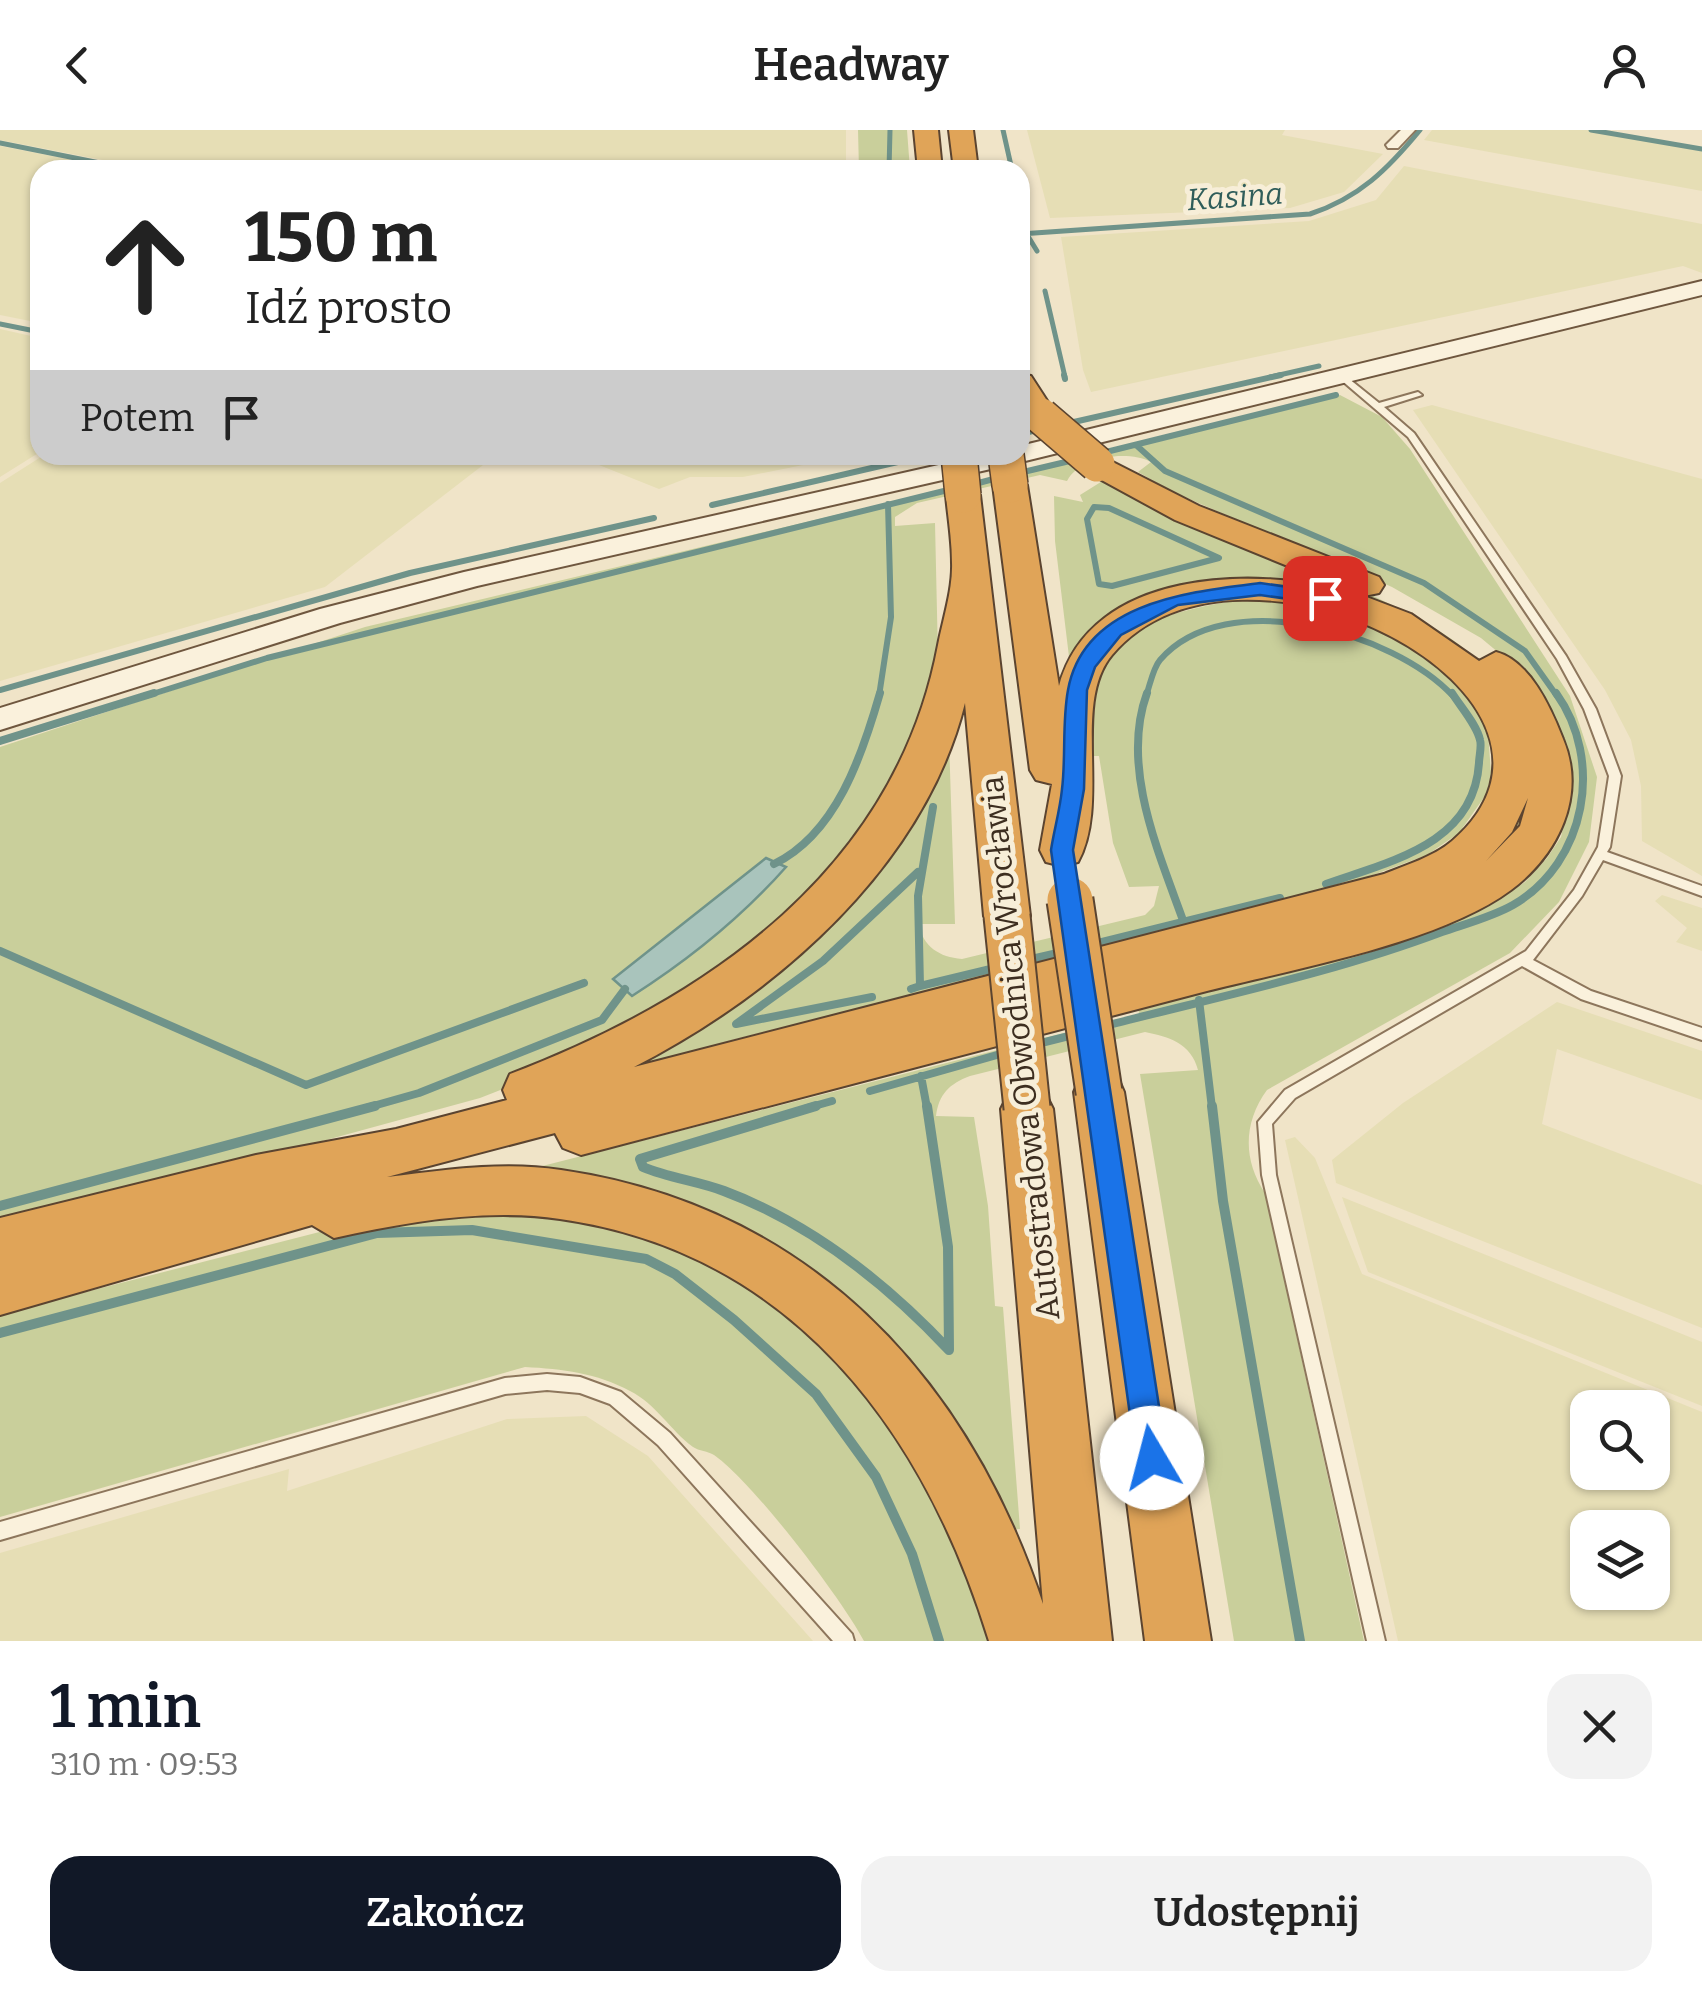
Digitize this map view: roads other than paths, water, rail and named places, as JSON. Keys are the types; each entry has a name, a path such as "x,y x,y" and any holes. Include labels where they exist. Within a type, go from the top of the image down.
{"highway":[{"path":"926,130 929,160"},
{"path":"960,130 964,160"},
{"path":"0,1288 343,1192 1388,925 1460,897 1515,864 1545,818 1551,796 1551,761 1534,711 1483,652 1453,629 1382,591 1187,513 1096,464 1041,416 1030,399"},
{"name":"Autostradowa Obwodnica Wrocławia","path":"960,465 1079,1641"},
{"name":"Autostradowa Obwodnica Wrocławia","path":"1013,465 1062,850 1178,1641"},
{"path":"256,1179 536,1087 593,1063 724,988 775,947 860,861 892,820 919,773 936,732 970,569"},
{"path":"0,1244 256,1179 396,1152 1394,888 1464,855 1488,834 1514,784 1515,758 1501,716 1480,684 1444,651 1398,622 1354,605 1294,592 1260,589 1198,594 1133,617 1114,630 1085,666 1074,716 1073,789 1062,850"},
{"path":"94,1264 394,1200 481,1192 593,1199 690,1226 750,1255 802,1292 862,1345 909,1399 973,1503 1022,1641"}],"main road":[{"path":"1030,458 1702,288"},
{"path":"0,719 420,592 999,465"}],"street":[{"path":"1394,145 1408,130"}],"lane":[{"path":"1343,377 1410,435 1562,658 1590,709 1614,776 1600,854 1578,893 1531,955 1290,1094 1265,1122 1269,1175 1376,1641"},
{"path":"1379,406 1418,396"},
{"path":"1600,854 1702,891"},
{"path":"1522,960 1586,995 1702,1034"},
{"path":"0,1531 505,1386 547,1382 580,1386 615,1398 664,1439 845,1641"}],"water":[{"path":"766,858 786,867 751,904 694,953 632,996 613,979"}],"waterway":[{"path":"889,160 890,130"},
{"path":"1003,130 1010,160"},
{"name":"Kasina","path":"1030,233 1310,214 1358,191 1420,130"},
{"path":"1591,130 1702,149"},
{"path":"0,143 85,160"},
{"path":"1030,240 1037,251"},
{"path":"1045,291 1065,377"},
{"name":"Kasina","path":"0,324 30,330"},
{"path":"1270,377 1319,366"},
{"path":"1064,375 1065,379"},
{"path":"1065,424 1281,375"},
{"path":"1102,453 1336,395"},
{"path":"1030,432 1041,429"},
{"path":"1136,445 1165,471 1424,583 1525,651 1557,696"},
{"path":"1019,473 1074,460"},
{"path":"712,505 885,465"},
{"path":"971,485 1001,477"},
{"path":"888,505 952,489"},
{"path":"146,696 267,658 888,505"},
{"path":"879,696 891,617 888,505"},
{"path":"1094,507 1109,508 1219,558 1112,586 1099,584 1087,519 1094,507"},
{"path":"0,690 410,573 654,518"},
{"path":"1147,693 1160,660 1189,637 1225,625 1266,621 1352,636 1426,673 1453,696"},
{"path":"0,741 154,693"},
{"path":"774,864 796,851 814,833 844,791 880,693"},
{"path":"1147,693 1140,721 1140,780 1154,839 1184,922"},
{"path":"1326,884 1425,845 1446,831 1462,813 1474,791 1481,742 1452,693"},
{"path":"1199,1003 1359,960 1478,920 1513,905 1538,886 1558,863 1572,837 1583,778 1580,748 1556,693"},
{"path":"920,986 918,896 933,807"},
{"path":"872,997 736,1024 823,961 918,872"},
{"path":"1184,922 1280,898"},
{"path":"1090,945 1184,922"},
{"path":"0,951 306,1085 584,983"},
{"path":"1027,960 1062,952"},
{"path":"920,986 999,967"},
{"path":"911,989 920,986"},
{"path":"366,1108 419,1093 602,1020 625,989"},
{"path":"1105,1026 1199,1003"},
{"path":"1199,1003 1212,1108"},
{"path":"1037,1044 1077,1034"},
{"path":"921,1077 1004,1053"},
{"path":"870,1091 921,1077"},
{"path":"921,1077 927,1108"},
{"path":"807,1108 832,1101"},
{"path":"0,1206 375,1106"},
{"path":"816,1106 640,1159 643,1167 724,1191 817,1238 899,1301 949,1350 948,1247 927,1106"},
{"path":"1212,1106 1223,1201 1300,1641"},
{"path":"0,1333 377,1233 472,1230 646,1259 675,1274 734,1320 816,1394 876,1477 912,1554 939,1641"}]}
